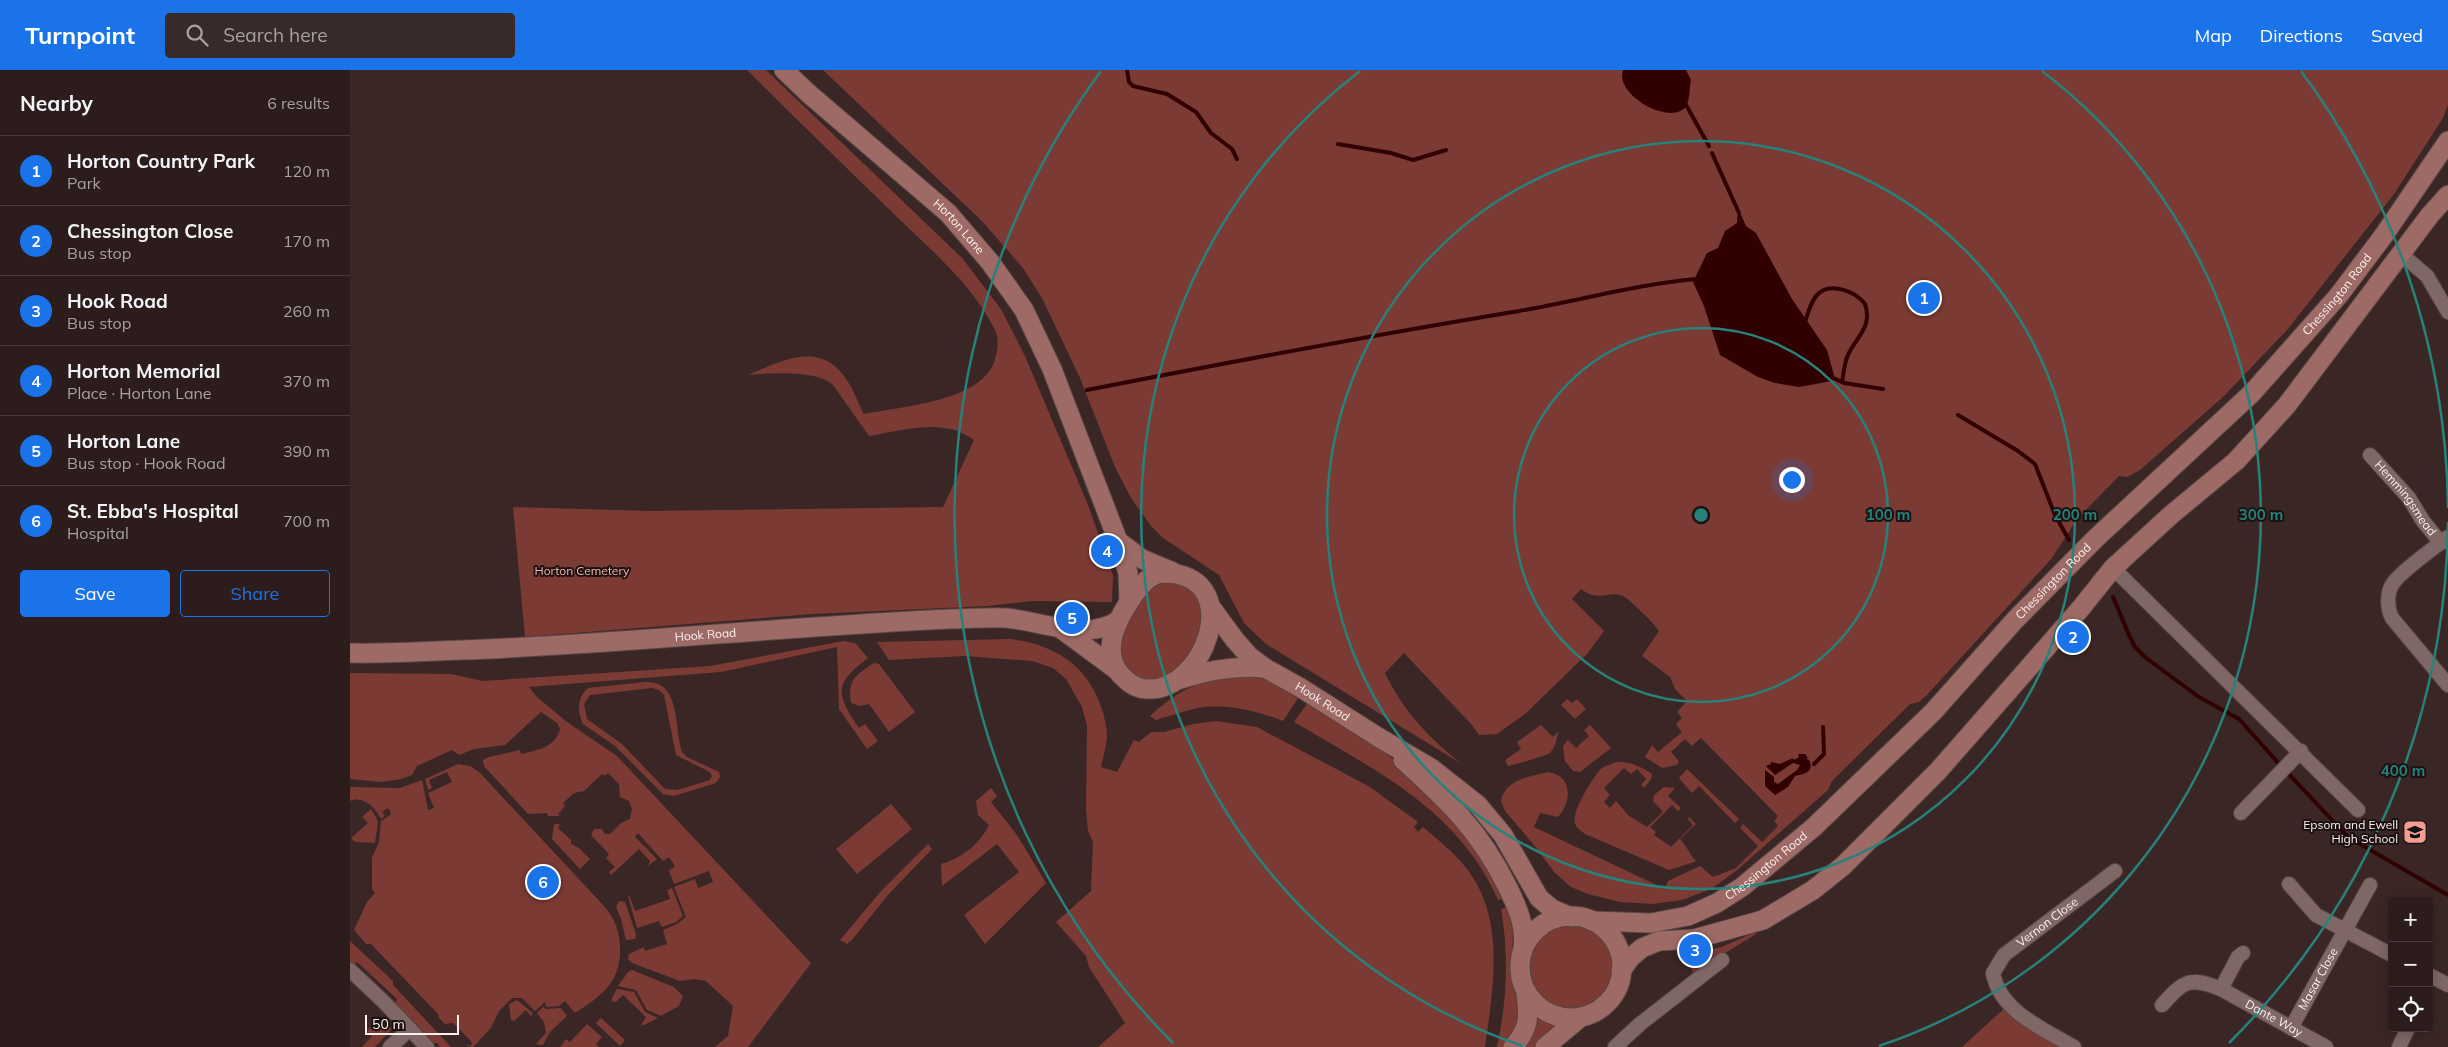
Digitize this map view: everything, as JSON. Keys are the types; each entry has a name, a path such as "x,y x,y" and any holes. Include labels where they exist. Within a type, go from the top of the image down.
{"main road":[{"name":"Horton Lane","path":"784,70 808,93 948,213 990,262 1024,310 1052,369 1118,541 1128,573 1129,602"},
{"name":"Chessington Road","path":"1513,1047 1523,1036 1529,1017 1526,992 1520,972 1521,962 1529,937 1540,925 1553,919 1571,917 1624,924 1652,923 1688,916 1717,903 1742,887 1814,827 1933,712 2016,620 2095,539 2252,393 2339,295 2384,235 2448,140"},
{"name":"Chessington Road","path":"1545,1047 1581,1017 1596,1011 1609,1001 1630,958 1642,948 1660,942 1713,934 1763,920 1821,884 1867,843 1938,771 2081,608 2113,568 2172,514 2236,461 2287,405 2430,215 2448,195"},
{"path":"1118,541 1142,559 1189,577 1199,583 1210,606 1210,626 1200,653 1191,668 1175,681 1162,688 1145,689 1130,683 1117,670 1112,661 1111,646 1119,620 1129,602 1151,577 1164,573 1179,574"},
{"name":"Hook Road","path":"1210,606 1249,656 1265,668 1315,696 1378,737 1436,771 1478,805 1502,835 1523,867 1538,898 1552,909 1571,917"},
{"name":"Hook Road","path":"350,653 560,647 862,623 977,618 1006,618 1060,628 1096,630 1119,620"},
{"name":"Hook Road","path":"1060,628 1117,670"},
{"path":"1175,681 1220,668 1245,666 1265,668"},
{"name":"Hook Road","path":"1378,737 1459,813 1483,844 1518,909 1523,933 1521,962"},
{"path":"1592,921 1604,930 1614,942 1621,961 1622,971"},
{"path":"1526,992 1532,1000 1549,1014 1570,1018 1581,1017"}],"street":[{"path":"2401,254 2427,276 2448,312"},
{"name":"Hemmingsmead","path":"2370,455 2408,498 2423,521 2444,540"},
{"path":"2444,540 2394,582 2388,601 2388,610 2392,618 2448,685"},
{"path":"2113,568 2358,810"},
{"path":"2241,812 2300,752"},
{"name":"Vernon Close","path":"2074,1047 2019,1013 2004,998 1995,982 1993,973 2004,954 2115,871"},
{"path":"2289,884 2316,915 2388,953"},
{"name":"Masar Close","path":"2291,1028 2370,885"},
{"path":"2221,989 2238,957 2243,953"},
{"path":"1615,1047 1640,1024 1722,960"},
{"path":"350,970 410,1028 426,1047"},
{"name":"Dante Way","path":"2162,1005 2175,991 2193,981 2203,981 2326,1047"},
{"path":"2433,981 2448,985"},
{"path":"390,1047 410,1028"},
{"path":"2399,1047 2406,1032"}],"green space":[{"name":"Horton Cemetery","path":"747,70 766,70 962,258 1001,309 1025,356 1088,505 1113,575 1112,602 1032,601 988,606 813,614 525,637 513,507 651,511 943,507 974,440 962,433 937,427 923,427 869,436 833,385 826,380 792,374 748,375 788,359 814,357 826,361 838,369 848,382 864,414 934,401 969,388 982,379 992,367 998,343 997,334 986,314 963,283 937,255"},
{"path":"823,70 2448,70 2448,105 2443,118 2394,194 2287,330 2223,397 2140,470 2127,477 2119,476 2077,519 2052,558 1926,696 1919,702 1910,704 1832,781 1828,790 1736,871 1711,889 1682,900 1652,904 1620,902 1588,894 1571,887 1555,873 1505,811 1501,801 1507,788 1519,780 1548,772 1556,774 1562,778 1568,790 1566,804 1558,817 1540,813 1534,827 1665,889 1668,881 1700,866 1713,877 1736,868 1758,846 1740,828 1743,824 1762,842 1778,826 1774,821 1778,816 1701,738 1692,746 1685,739 1671,752 1679,761 1677,765 1662,768 1645,757 1652,745 1658,752 1682,732 1676,724 1682,718 1677,712 1687,701 1675,689 1670,677 1642,656 1659,631 1648,618 1623,596 1613,594 1593,595 1581,589 1572,599 1604,631 1588,653 1525,714 1497,734 1479,735 1472,725 1404,653 1385,673 1392,687 1409,712 1428,734 1462,764 1266,644 1244,623 1219,575 1163,538 1151,526 1131,498 1115,467 1080,378 1043,300 1023,268 982,221"},
{"path":"1169,582 1190,587 1203,607 1203,626 1187,660 1161,683 1135,678 1125,667 1121,659 1120,649 1126,624 1141,600 1150,591 1159,585"},
{"path":"1011,639 1025,641 1052,650 1074,665 1092,686 1102,708 1106,727 1107,741 1101,767 1117,772 1134,740 1139,742 1151,732 1164,732 1193,724 1216,721 1257,727 1370,787 1418,822 1414,827 1418,832 1423,827 1452,852 1467,869 1479,889 1487,910 1492,932 1494,955 1485,1047 1098,1047 1125,1023 1089,967 1086,956 1056,922 1091,891 1093,842 1088,831 1086,809 1087,726 1082,707 1066,679 1053,668 1032,661 964,656 889,660 877,642"},
{"path":"844,641 855,643 868,658 849,675 844,682 842,690 842,697 846,706 859,728 865,724 878,741 867,749 839,709 837,647 721,672 529,687 537,697 567,722 617,756 811,963 748,1047 715,1047 728,1036 733,1006 706,981 695,979 680,981 632,963 628,959 629,954 644,947 645,951 667,944 663,930 677,924 686,917 674,887 695,879 698,888 713,882 709,871 674,884 669,871 675,866 669,857 663,861 638,833 635,837 657,859 648,866 650,861 639,849 611,875 609,872 615,867 606,858 609,854 591,835 594,829 602,829 605,834 610,834 621,823 630,819 632,809 629,801 620,797 619,784 608,773 604,776 602,774 584,791 574,793 563,803 565,806 558,814 560,816 548,816 547,813 528,814 484,766 483,760 489,757 520,750 521,754 550,744 558,735 560,729 557,723 541,712 505,745 474,749 459,755 452,750 417,766 412,775 401,779 381,782 350,779 350,673 451,674 483,681 710,666"},
{"path":"874,663 879,664 915,712 889,732 869,704 860,706 851,703 850,689 854,679"},
{"path":"1243,674 1267,678 1300,695 1283,721 1252,711 1230,707 1198,708 1156,720 1150,716 1171,699 1193,686 1216,678"},
{"path":"645,682 657,683 665,689 674,707 682,752 687,757 719,772 720,777 716,783 674,796 663,794 615,746 583,724 579,705 584,692 588,688","holes":["652,688 659,690 664,695 676,755 710,772 712,776 710,780 677,790 665,789 622,744 587,719 584,704 590,695"]},
{"path":"1567,699 1572,703 1577,699 1586,709 1575,719 1561,705"},
{"path":"1309,701 1387,754 1418,780 1465,827 1505,898 1498,900 1481,868 1461,841 1438,817 1412,795 1355,757 1294,722"},
{"path":"1541,725 1553,737 1559,731 1552,751 1543,756 1508,766 1505,760 1521,749 1517,742"},
{"path":"1590,725 1611,748 1580,772 1573,771 1565,761 1563,746 1568,740 1576,748 1589,736 1584,730"},
{"path":"1617,762 1626,762 1640,767 1652,774 1651,779 1644,788 1641,785 1646,779 1637,769 1631,774 1624,768 1604,788 1610,795 1604,802 1610,808 1616,801 1629,816 1647,827 1663,812 1653,801 1654,795 1664,787 1675,788 1668,796 1681,808 1678,811 1672,805 1650,827 1656,832 1654,835 1671,847 1693,825 1688,819 1689,817 1696,824 1680,839 1696,861 1669,870 1585,834 1578,828 1575,823 1576,811 1589,786 1602,768"},
{"path":"458,764 470,766 479,772 604,906 615,924 620,945 620,958 614,978 609,986 594,1000 575,1013 565,1001 559,1006 546,1007 545,1002 535,1011 522,998 512,998 499,1011 491,1028 473,1047 466,1045 472,1045 471,1041 453,1023 445,1024 438,1014 371,944 366,944 354,930 367,902 375,893 372,889 372,858 379,842 381,821 390,815 391,812 388,808 382,812 385,816 381,819 376,811 364,801 350,801 350,787 400,788 422,780 428,810 434,808 428,793 452,782 447,772 429,780 432,788 428,790 425,779"},
{"path":"1687,769 1739,819 1735,823 1699,786 1692,793 1679,778"},
{"path":"991,788 997,796 991,802 1017,835 1046,883 985,944 964,915 1019,872 997,844 942,886 941,864 969,850 985,832 989,825 978,815 976,801"},
{"path":"891,804 912,829 857,874 836,849"},
{"path":"371,809 378,821 375,843 355,842 351,838 368,823 362,817"},
{"path":"554,824 560,824 558,828 571,840 571,844 579,848 590,859 580,869 552,839"},
{"path":"928,844 932,849 887,896 852,940 847,944 840,940 882,890"},
{"path":"672,888 683,916 676,922 662,927 659,921 637,928 628,896 635,911 670,899 667,890"},
{"path":"619,901 625,902 636,934 635,939 626,940 616,907"},
{"path":"1508,907 1513,932 1511,975 1522,1016 1505,1047 1497,1047 1503,1013 1506,978 1504,926 1501,909"},
{"path":"1571,926 1587,929 1600,938 1609,951 1612,967 1609,983 1600,996 1587,1005 1571,1008 1555,1005 1542,996 1533,983 1530,967 1533,951 1542,938 1555,929"},
{"path":"1755,932 1756,934 1693,973 1687,954 1722,947"},
{"path":"350,941 393,981 393,985 451,1047 440,1047 437,1043 431,1043 395,1003 397,999 357,962 354,965 350,962"},
{"path":"632,970 674,987 683,996 679,1006 661,1016 647,1010 636,990 618,986 628,972"},
{"path":"617,989 634,992 645,1012 658,1018 641,1025 646,1017 623,995 616,1002 612,1001"},
{"path":"517,1000 533,1013 531,1016 526,1010 514,1021 511,1020 509,1004"},
{"path":"2007,1006 2068,1047 1962,1047"},
{"path":"543,1007 546,1009 561,1008 567,1016 550,1032 543,1045 536,1044 546,1033 544,1022 537,1013"},
{"path":"1537,1017 1558,1026 1535,1047 1523,1047 1532,1033"},
{"path":"601,1018 625,1040 620,1046 596,1023"},
{"path":"375,1022 381,1028 386,1023 392,1029 375,1047 362,1047 372,1036 367,1031"},
{"path":"587,1024 602,1037 596,1044 599,1047 560,1047 566,1039 570,1042"}],"shaded area":[{"path":"1623,70 1686,70 1691,80 1686,106 1679,112 1669,113 1646,106 1627,90 1623,80"},
{"path":"1738,208 1746,226 1756,233 1792,299 1827,350 1834,375 1832,381 1799,387 1775,383 1758,377 1720,355 1704,306 1693,282 1707,253 1718,248 1725,231 1737,223"},
{"path":"1798,754 1805,754 1808,758 1806,759 1809,760 1810,770 1795,776 1788,787 1775,795 1765,786 1765,770 1774,777 1774,782 1778,784 1797,770 1800,765 1793,763 1775,775 1766,766 1771,764 1771,762 1780,764 1793,758 1794,760 1799,757"}],"waterway":[{"path":"1127,70 1129,82 1133,86 1167,94 1196,112 1211,133 1232,149 1237,159"},
{"path":"1685,103 1709,146"},
{"path":"1338,144 1391,153 1413,160 1446,150"},
{"path":"1712,153 1739,213"},
{"path":"1087,390 1630,289 1697,279"},
{"path":"1805,322 1814,299 1819,293 1830,288 1850,292 1865,304 1867,319 1847,358 1842,382"},
{"path":"1831,377 1844,383 1883,389"},
{"path":"1958,415 2018,451 2035,464 2055,515 2069,540"},
{"path":"2113,597 2135,647 2146,658 2199,697 2239,719 2281,766"},
{"path":"1814,764 1824,754 1823,727"},
{"path":"2286,771 2348,837 2448,895"}],"place":[{"name":"Horton Country Park","path":"1924,298"},
{"name":"Horton Memorial","path":"1107,551"},
{"name":"Horton Lane","path":"1072,618"},
{"name":"Chessington Close","path":"2073,637"},
{"name":"Epsom and Ewell High School","path":"2415,832"},
{"name":"St. Ebba's Hospital","path":"543,882"},
{"name":"Hook Road","path":"1695,950"}]}
